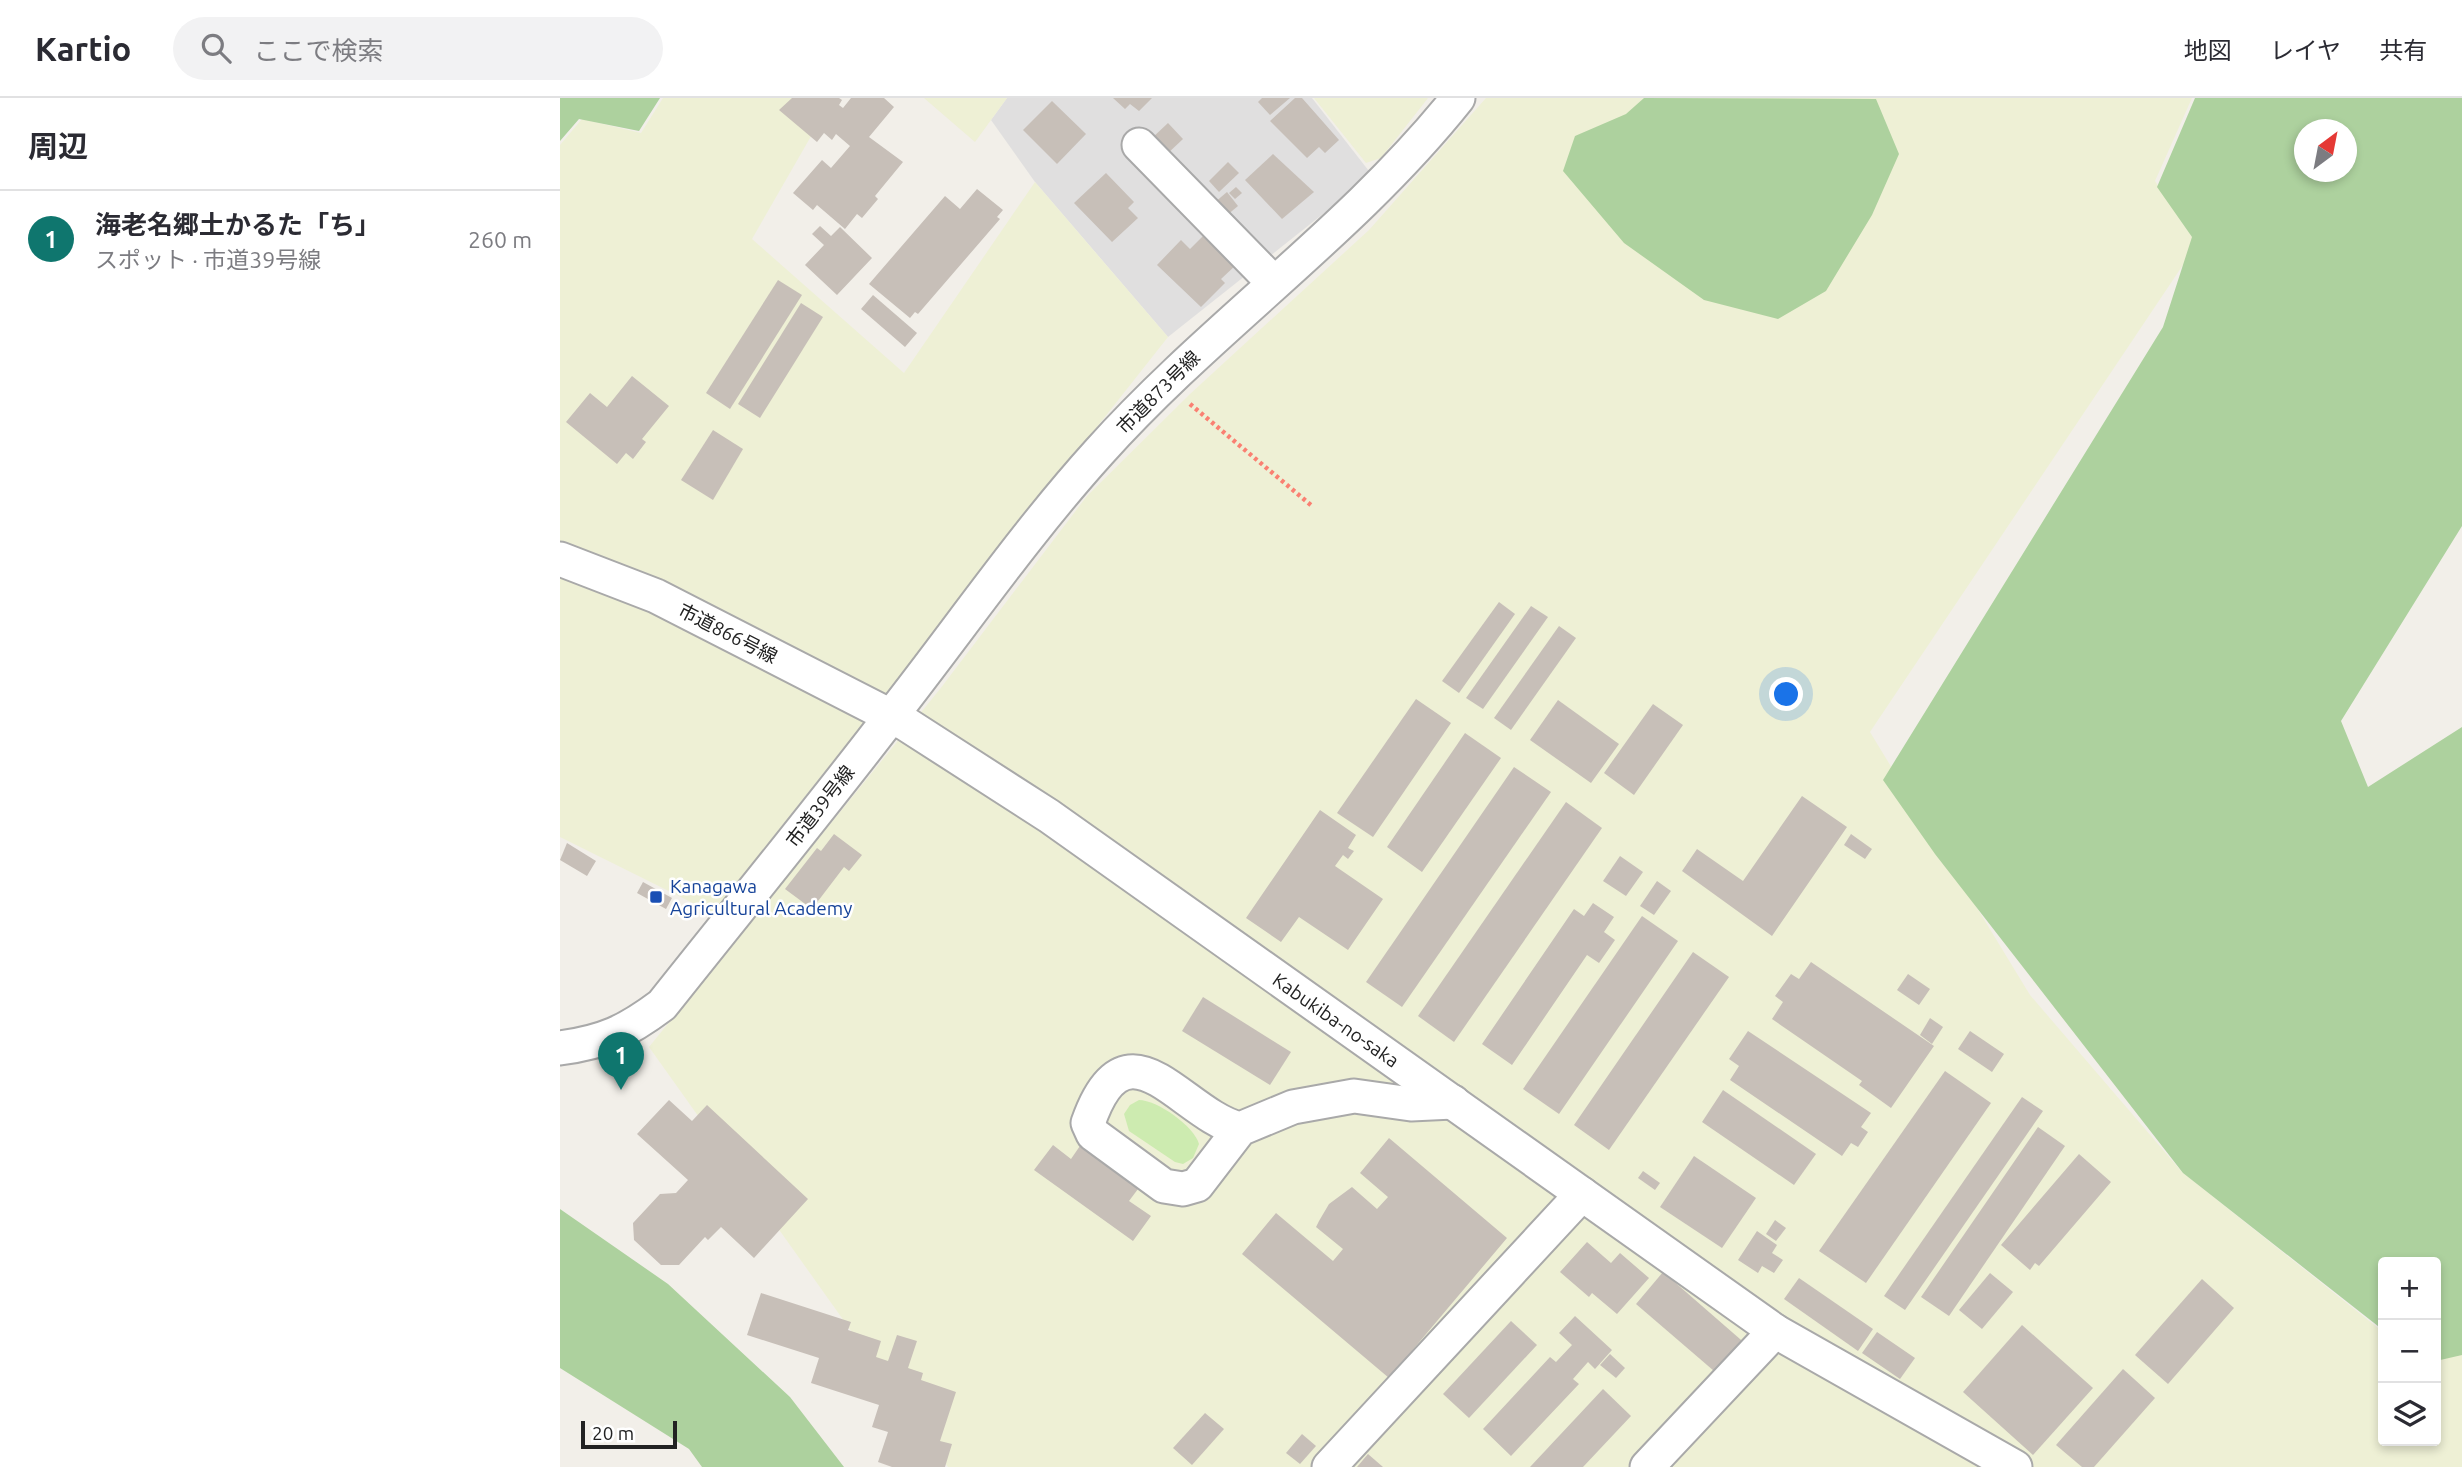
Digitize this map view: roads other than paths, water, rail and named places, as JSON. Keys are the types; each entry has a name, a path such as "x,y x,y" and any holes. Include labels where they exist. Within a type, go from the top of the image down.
{"street":[{"name":"市道873号線","path":"892,715 1029,534 1099,451 1166,382 1362,201 1458,98"},
{"path":"1139,145 1273,282"},
{"name":"市道866号線","path":"560,559 656,596 892,715"},
{"name":"市道39号線","path":"560,1048 610,1038 629,1030 662,1005 892,715"},
{"name":"Kabukiba-no-saka","path":"892,715 1049,816 1775,1331 2015,1467"},
{"path":"1241,1129 1293,1107 1354,1096 1411,1104 1453,1102"},
{"path":"1329,1467 1582,1194"},
{"path":"1647,1467 1775,1331"}],"place":[{"name":"Kanagawa Agricultural Academy","path":"656,897"},
{"name":"海老名郷土かるた「ち」","path":"621,1090"}]}
